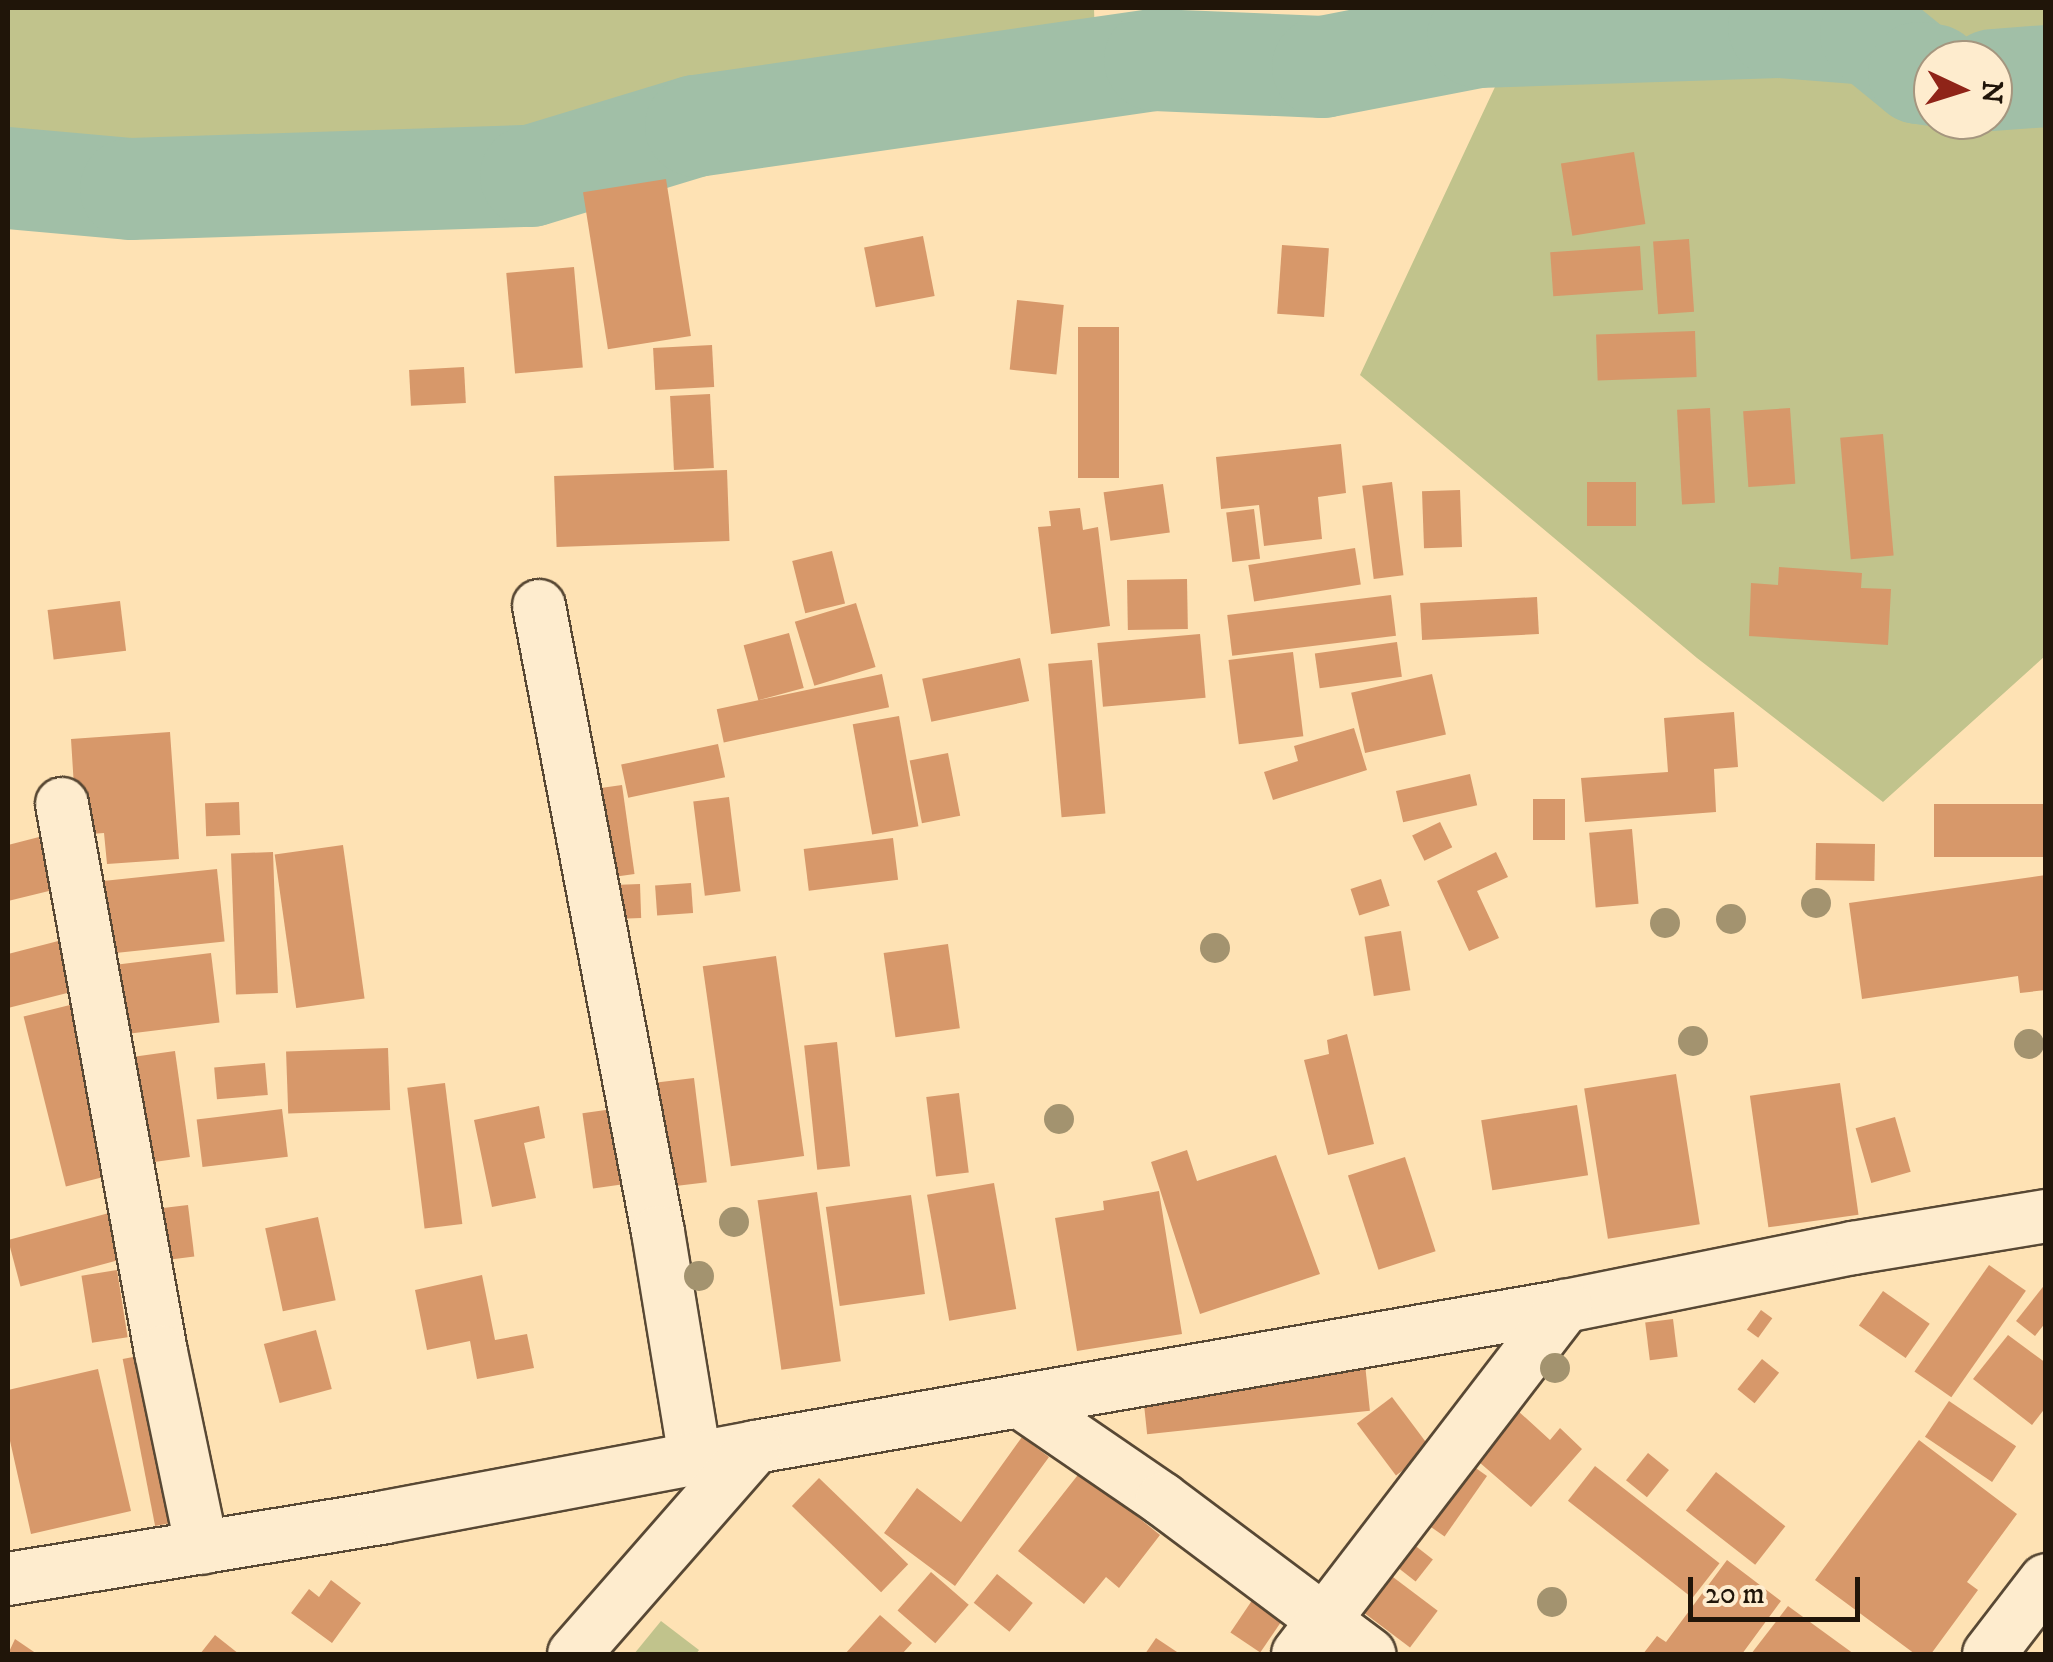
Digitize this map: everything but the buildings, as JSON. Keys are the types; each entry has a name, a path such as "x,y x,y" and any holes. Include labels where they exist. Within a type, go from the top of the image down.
{"street":[{"path":"539,606 658,1232 695,1458"},
{"path":"62,804 158,1333 202,1548"},
{"path":"8,1579 1022,1403 1566,1306 1853,1248 2046,1216"},
{"path":"1311,1638 1566,1306"},
{"path":"1022,1403 1162,1499 1311,1638 1368,1654"},
{"path":"574,1654 754,1447"},
{"path":"1989,1654 2046,1580"}],"green space":[{"path":"8,8 1094,8 1095,41 368,159 8,151"},
{"path":"1532,8 2045,8 2045,656 1883,802 1697,658 1360,375"},
{"path":"661,1621 699,1650 696,1654 634,1654"}],"waterway":[{"path":"8,178 131,189 531,176 696,126 1155,60 1323,67 1478,37 1779,27 1871,34 1913,68"},
{"path":"2013,78 2046,76"}]}
